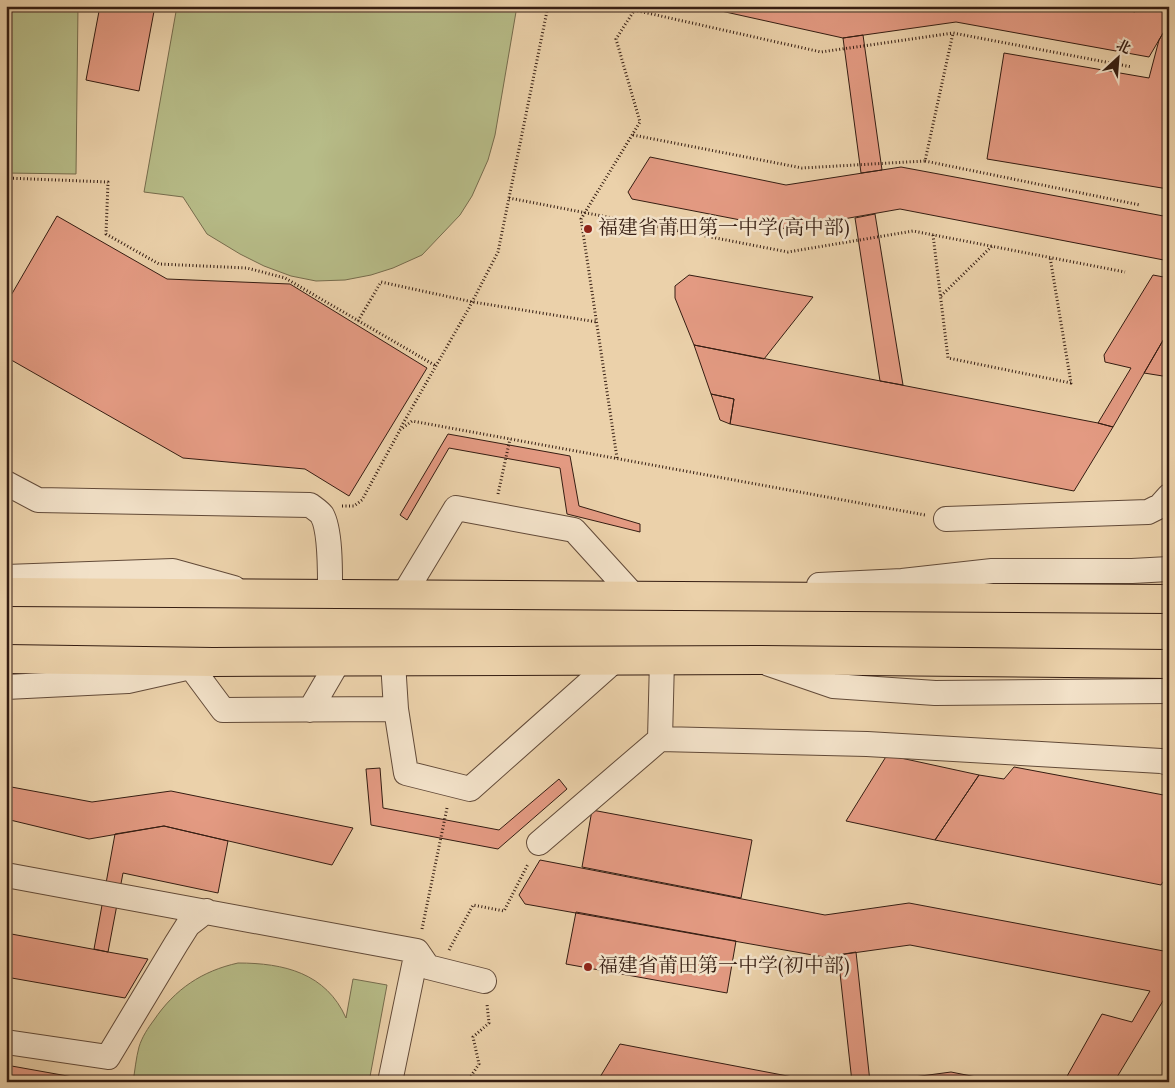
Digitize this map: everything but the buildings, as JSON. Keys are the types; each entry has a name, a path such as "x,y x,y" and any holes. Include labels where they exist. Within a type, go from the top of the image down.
{"main road":[{"path":"6,592 1169,599"},
{"path":"6,659 202,665 338,662 662,660 1169,664"}],"street":[{"path":"6,482 38,500 310,505 322,515 327,535 330,594"},
{"path":"946,519 1148,512 1160,506 1169,496"},
{"path":"404,594 456,508 574,530 634,596"},
{"path":"691,596 783,587 902,581 992,571 1132,571 1169,569"},
{"path":"6,577 173,571 252,594"},
{"path":"660,739 662,660"},
{"path":"758,660 833,686 935,693 1169,691"},
{"path":"393,662 396,709 406,773 470,789 614,661"},
{"path":"310,710 338,662"},
{"path":"6,687 128,681 202,665 223,710 396,709"},
{"path":"539,843 660,739 866,744 1152,760 1169,763"},
{"path":"6,875 417,951 428,967 484,981"},
{"path":"6,1042 108,1057 188,925 206,911"},
{"path":"390,1082 417,951"}],"path":[{"path":"310,505 354,506 362,500 473,302 498,252 548,6"},
{"path":"617,458 581,219 640,122 616,39 635,8 821,52 953,33 1132,67"},
{"path":"925,162 953,33"},
{"path":"633,135 802,168 925,162 1140,205"},
{"path":"6,178 108,182 106,234 159,264 247,268 285,278 436,366"},
{"path":"509,198 788,252 913,231 1125,272"},
{"path":"933,234 948,358 1071,383 1050,257"},
{"path":"941,297 992,246"},
{"path":"358,321 381,282 473,302 597,322"},
{"path":"400,430 412,421 946,519"},
{"path":"494,515 510,438"},
{"path":"417,951 452,784"},
{"path":"438,970 473,905 504,911 539,843"},
{"path":"467,1082 479,1064 473,1037 489,1023 484,981"}],"green space":[{"path":"6,6 78,6 76,174 6,173"},
{"path":"177,6 517,6 495,135 488,160 472,196 460,215 422,255 393,268 371,275 345,280 316,281 291,276 264,266 207,234 183,197 144,192"},
{"path":"238,963 271,965 302,974 327,990 338,1003 346,1018 353,979 387,985 369,1082 133,1082 140,1043 147,1029 162,1009 180,990 201,976"}],"place":[{"name":"福建省莆田第一中学(高中部)","path":"588,229"},
{"name":"福建省莆田第一中学(初中部)","path":"588,967"}]}
